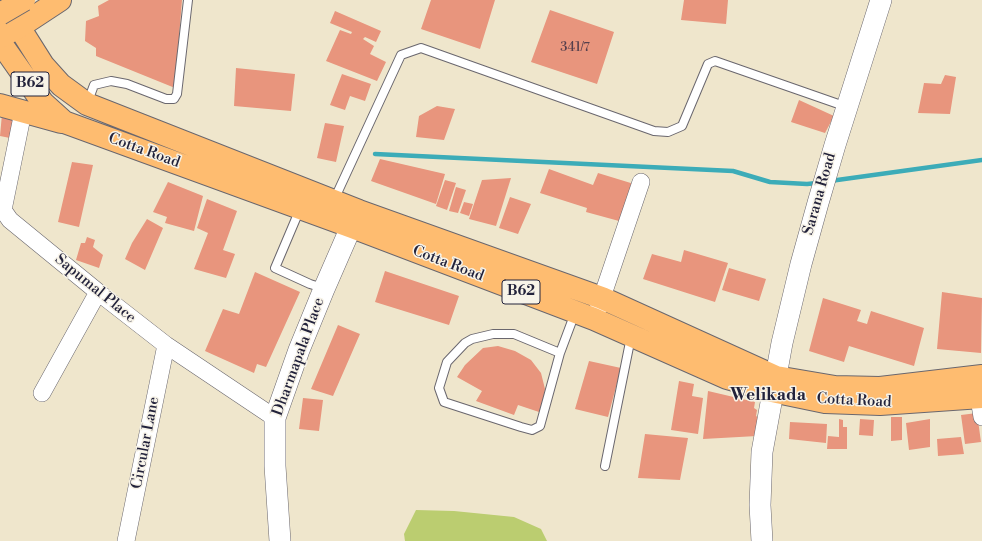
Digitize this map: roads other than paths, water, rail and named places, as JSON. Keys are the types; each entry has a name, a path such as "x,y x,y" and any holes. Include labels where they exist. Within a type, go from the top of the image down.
{"main road":[{"path":"0,14 24,0"},
{"path":"9,32 60,0"},
{"name":"Cotta Road","path":"0,8 9,32 61,85 84,102 333,201 355,219 632,335 726,378 774,384"},
{"name":"Cotta Road","path":"0,42 43,102 67,123 300,208 355,219 602,298 774,384 826,402 880,404 909,394 982,376"},
{"path":"67,123 84,102"},
{"name":"B62","path":"0,105 67,123"},
{"name":"Cotta Road","path":"909,394 981,404"}],"street":[{"name":"Sarana Road","path":"762,541 760,505 762,452 783,336 834,145 881,0"},
{"name":"Sapumal Place","path":"23,112 3,210 10,220 166,345 275,418"},
{"path":"584,316 602,298 641,182"},
{"name":"Dharmapala Place","path":"280,541 274,466 275,418 299,350 355,219"},
{"path":"42,393 98,292"},
{"name":"Circular Lane","path":"126,541 166,345"}],"lane":[{"path":"84,102 94,86 111,81 127,84 166,99 174,98 177,94 188,0"},
{"path":"333,201 401,55 421,48 654,131 668,132 682,126 708,64 715,61 847,107"},
{"path":"300,208 275,268 324,289"},
{"path":"560,353 514,334 493,334 472,339 465,343 447,362 439,388 444,402 532,430 540,426 560,353 584,316"},
{"path":"605,466 632,335"}],"waterway":[{"path":"375,154 733,171 770,182 807,184 817,183"},
{"path":"830,181 982,160"}],"district":[{"name":"Welikada","path":"768,396"}]}
